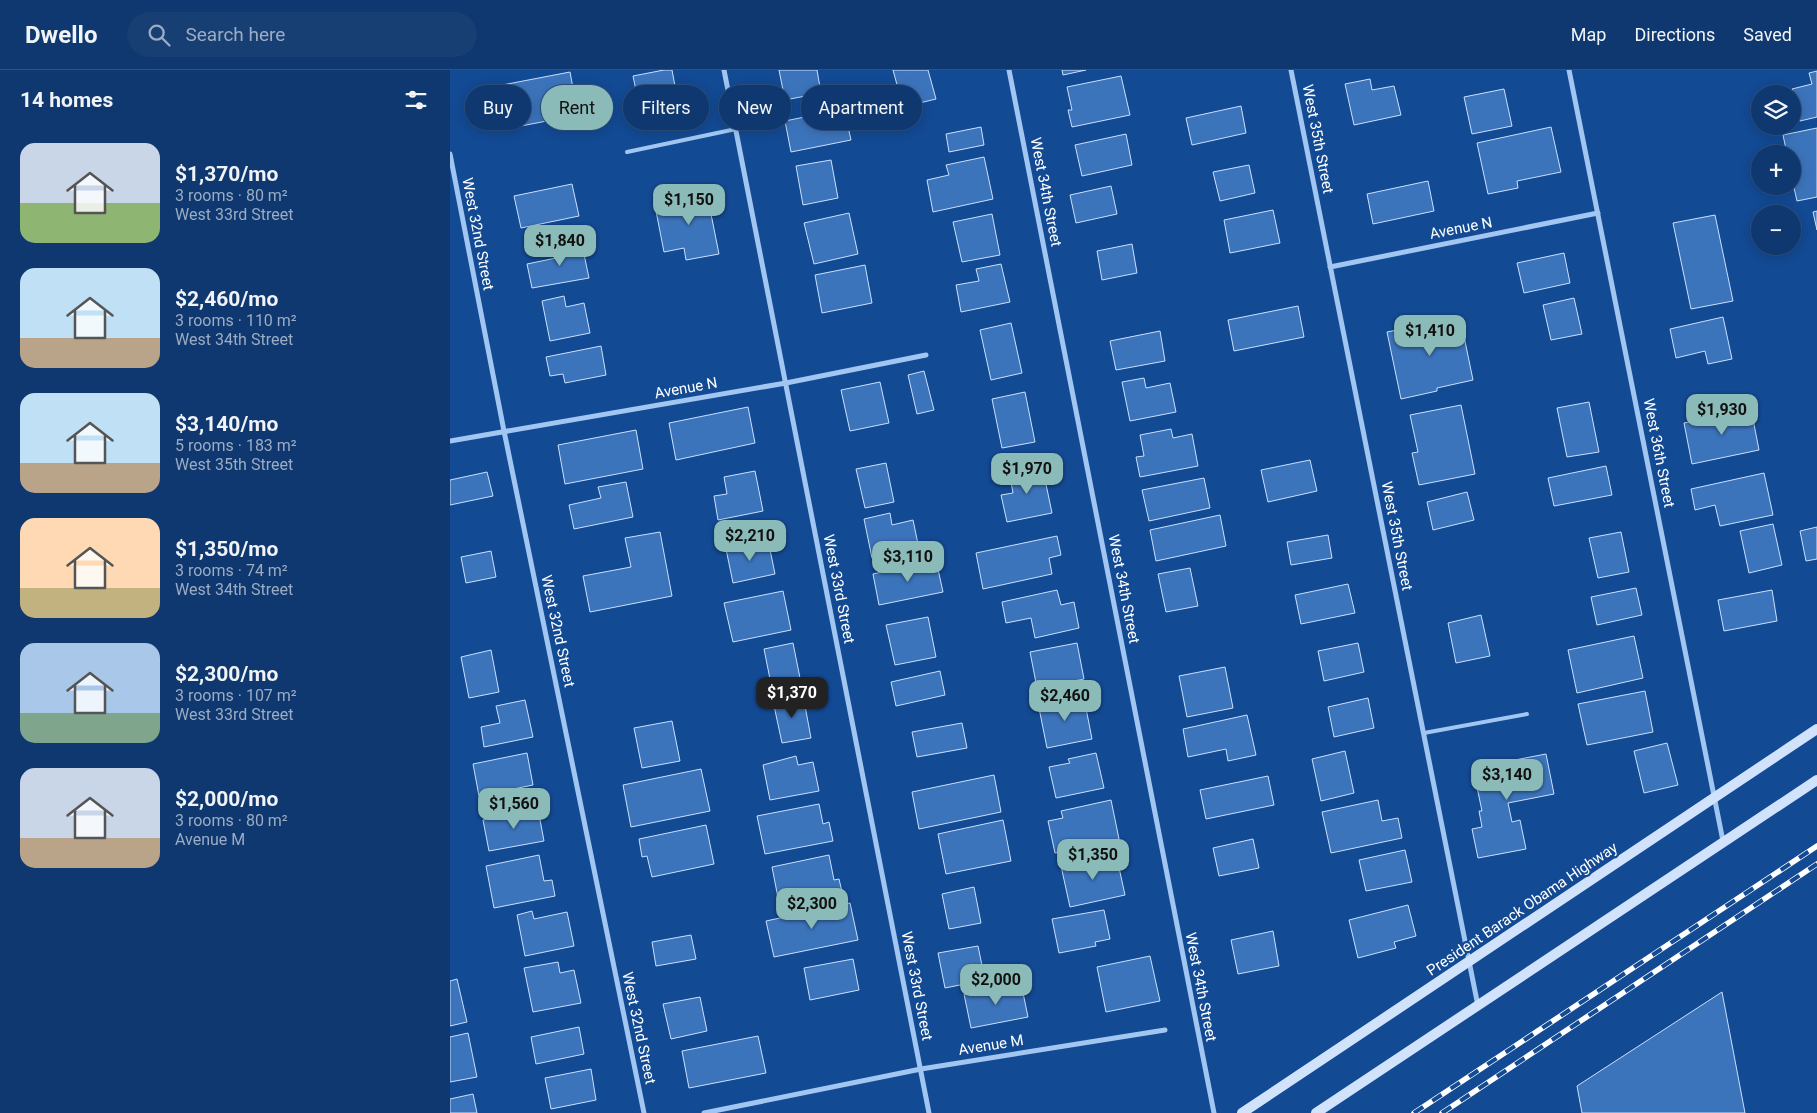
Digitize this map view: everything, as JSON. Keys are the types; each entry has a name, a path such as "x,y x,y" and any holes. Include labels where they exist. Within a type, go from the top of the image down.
{"main road":[{"name":"President Barack Obama Highway","path":"1242,1113 1817,729"},
{"path":"1316,1113 1817,780"}],"street":[{"name":"West 33rd Street","path":"724,70 727,85"},
{"name":"West 34th Street","path":"1009,70 1214,1113"},
{"name":"West 35th Street","path":"1292,70 1478,1006"},
{"name":"West 36th Street","path":"1569,70 1716,798 1723,842"},
{"name":"West 33rd Street","path":"736,130 929,1113"},
{"name":"West 32nd Street","path":"450,154 504,431 644,1113"},
{"name":"Avenue N","path":"1330,268 1598,213"},
{"name":"Avenue N","path":"450,442 786,383 926,355"},
{"name":"Avenue M","path":"704,1113 921,1069 1165,1030"}],"lane":[{"path":"627,152 731,130"},
{"path":"1424,733 1527,714"}],"building":[{"path":"672,70 675,85 635,85 633,76"},
{"path":"779,70 817,70 820,85 801,85 801,97 791,99 791,85 782,85"},
{"path":"893,70 928,70 936,99 922,102 922,85 897,85"},
{"path":"1062,70 1086,70 1063,75"},
{"path":"1817,71 1817,117 1801,121 1801,87 1812,84 1809,73"},
{"path":"570,72 572,85 541,85 541,122 531,124 531,85 502,85"},
{"path":"1121,76 1130,115 1072,127 1068,110 1072,110 1067,87"},
{"path":"1370,79 1372,90 1394,86 1401,115 1354,125 1345,84"},
{"path":"1504,89 1512,126 1472,134 1464,97"},
{"path":"1241,106 1246,133 1192,145 1186,118"},
{"path":"801,118 801,130 849,130 851,140 791,152 787,130 791,130 791,120"},
{"path":"981,127 984,145 949,152 946,134"},
{"path":"1551,127 1561,172 1517,181 1518,188 1488,194 1477,143"},
{"path":"1817,128 1817,197 1797,201 1796,195 1801,195 1801,145 1785,145 1783,135 1801,135 1801,131"},
{"path":"1126,134 1132,165 1082,176 1075,145"},
{"path":"984,157 993,199 933,212 927,180 949,175 946,165"},
{"path":"831,160 838,198 803,205 796,166"},
{"path":"1249,165 1255,193 1220,201 1213,172"},
{"path":"1428,181 1434,211 1373,224 1367,194"},
{"path":"572,184 579,216 521,228 514,196"},
{"path":"1111,186 1117,214 1076,223 1070,195"},
{"path":"706,189 719,254 686,260 684,248 664,252 656,211 676,207 674,196"},
{"path":"1273,210 1280,243 1230,253 1224,220"},
{"path":"1817,211 1817,230 1813,212"},
{"path":"849,213 858,254 814,264 804,223"},
{"path":"992,214 1000,255 962,262 953,222"},
{"path":"1715,215 1733,301 1691,309 1673,223"},
{"path":"581,240 589,278 532,288 527,264 561,257 559,245"},
{"path":"1132,244 1137,273 1102,280 1097,251"},
{"path":"1564,253 1570,283 1524,293 1517,263"},
{"path":"1001,264 1010,302 961,312 956,285 979,281 976,269"},
{"path":"865,265 872,303 822,313 815,275"},
{"path":"564,296 566,307 584,303 590,333 550,341 542,301"},
{"path":"1574,298 1582,334 1551,340 1543,305"},
{"path":"1298,306 1304,337 1234,351 1228,320"},
{"path":"1460,317 1473,380 1401,399 1387,332"},
{"path":"1723,317 1732,359 1708,364 1705,351 1676,358 1670,329"},
{"path":"1011,323 1022,373 991,380 980,330"},
{"path":"1160,331 1165,361 1116,370 1110,341"},
{"path":"601,346 606,375 565,383 563,374 550,376 546,357"},
{"path":"924,371 934,410 917,414 908,375"},
{"path":"1144,378 1146,388 1170,383 1176,412 1130,421 1122,382"},
{"path":"880,382 889,423 850,431 841,390"},
{"path":"1025,392 1035,442 1002,448 992,399"},
{"path":"1589,402 1599,452 1567,457 1557,408"},
{"path":"1461,405 1475,474 1419,485 1412,453 1418,452 1410,415"},
{"path":"748,407 755,443 676,460 669,423"},
{"path":"1751,409 1759,450 1692,464 1684,423"},
{"path":"1171,429 1173,438 1192,434 1198,466 1140,477 1136,457 1144,456 1140,435"},
{"path":"636,430 643,469 565,484 558,445"},
{"path":"1310,460 1317,491 1268,502 1261,470"},
{"path":"886,463 894,502 865,508 856,469"},
{"path":"1042,465 1052,513 1007,522 1001,495 1013,493 1009,471"},
{"path":"1606,466 1612,495 1554,506 1548,478"},
{"path":"755,471 763,511 718,520 714,496 727,494 724,477"},
{"path":"487,472 493,496 450,505 450,480"},
{"path":"1764,473 1773,515 1720,526 1715,505 1695,510 1691,489"},
{"path":"1204,478 1210,508 1149,521 1142,490"},
{"path":"626,482 633,517 574,529 569,505 601,498 598,487"},
{"path":"1467,492 1474,520 1433,530 1427,502"},
{"path":"890,513 892,525 913,520 919,549 872,558 864,519"},
{"path":"1220,515 1226,546 1156,561 1150,530"},
{"path":"1773,524 1782,565 1749,573 1740,531"},
{"path":"1817,527 1817,559 1806,561 1800,531"},
{"path":"660,532 672,596 590,612 583,576 631,567 625,538"},
{"path":"1621,532 1629,572 1598,578 1589,538"},
{"path":"1328,535 1332,558 1291,565 1287,542"},
{"path":"1057,536 1061,555 1049,558 1052,574 983,589 976,553"},
{"path":"768,540 775,574 733,583 726,549"},
{"path":"491,551 496,577 466,583 461,557"},
{"path":"936,560 943,592 879,605 873,574"},
{"path":"1190,568 1198,606 1166,612 1158,574"},
{"path":"1348,584 1355,613 1301,624 1295,595"},
{"path":"1636,588 1642,615 1597,625 1591,597"},
{"path":"1057,590 1061,605 1074,602 1079,628 1035,638 1031,618 1006,623 1002,602"},
{"path":"1772,590 1777,621 1724,631 1718,600"},
{"path":"783,591 791,630 733,642 724,603"},
{"path":"1481,615 1490,656 1456,663 1448,623"},
{"path":"928,617 936,657 895,665 886,625"},
{"path":"1634,636 1643,678 1577,693 1568,650"},
{"path":"793,643 801,683 772,689 764,649"},
{"path":"1077,643 1084,679 1037,688 1030,652"},
{"path":"1358,643 1364,672 1324,681 1318,651"},
{"path":"491,650 499,692 469,698 461,657"},
{"path":"1225,667 1233,708 1187,717 1179,676"},
{"path":"940,671 945,695 896,706 891,682"},
{"path":"1645,691 1653,732 1587,745 1578,704"},
{"path":"803,695 811,738 782,743 773,701"},
{"path":"1084,698 1092,739 1047,748 1038,703 1056,699 1057,703"},
{"path":"1368,698 1374,728 1334,737 1328,707"},
{"path":"525,700 533,737 484,747 481,727 500,723 496,706"},
{"path":"1247,715 1256,755 1228,761 1226,749 1188,757 1183,729"},
{"path":"672,721 680,761 642,768 634,728"},
{"path":"962,723 967,748 917,757 912,732"},
{"path":"1667,743 1678,785 1644,793 1634,751"},
{"path":"1345,751 1354,793 1321,801 1312,759"},
{"path":"527,753 533,785 479,796 473,764"},
{"path":"1096,753 1104,788 1056,798 1049,767 1070,763 1068,759"},
{"path":"1546,754 1554,794 1508,803 1512,822 1520,820 1526,849 1478,858 1472,829 1482,827 1479,811 1482,811 1473,768"},
{"path":"796,756 798,765 813,762 819,791 770,800 763,765"},
{"path":"701,769 710,811 631,827 623,785"},
{"path":"994,775 1001,812 919,829 912,792"},
{"path":"1268,776 1274,805 1206,819 1200,790"},
{"path":"1111,800 1119,839 1055,853 1048,821 1063,818 1061,811"},
{"path":"1378,800 1382,821 1398,818 1402,838 1331,853 1322,812"},
{"path":"819,804 823,824 829,822 833,841 765,854 757,816"},
{"path":"538,809 544,841 489,851 483,820"},
{"path":"1003,820 1011,861 946,874 938,834"},
{"path":"706,825 714,864 652,877 647,856 642,857 639,839"},
{"path":"1253,839 1259,868 1219,876 1213,848"},
{"path":"1405,850 1412,882 1366,891 1359,860"},
{"path":"1116,854 1125,895 1070,907 1061,866"},
{"path":"539,855 544,881 552,880 555,896 494,908 486,866"},
{"path":"829,855 834,880 839,879 843,896 780,908 772,867"},
{"path":"974,887 981,923 949,929 942,894"},
{"path":"850,903 858,940 774,957 766,921"},
{"path":"1408,905 1416,936 1394,942 1396,948 1358,958 1349,920"},
{"path":"1104,910 1110,939 1095,942 1096,946 1059,953 1052,919"},
{"path":"532,911 534,919 567,912 574,946 525,956 517,915"},
{"path":"1273,931 1279,966 1238,974 1231,940"},
{"path":"691,935 696,959 656,966 652,942"},
{"path":"978,946 985,980 945,988 938,953"},
{"path":"1150,956 1160,1001 1106,1012 1097,967"},
{"path":"853,959 859,990 810,1000 804,968"},
{"path":"558,962 560,973 574,970 581,1003 533,1012 524,968"},
{"path":"457,979 467,1022 450,1026 450,981"},
{"path":"1021,983 1028,1017 971,1028 964,994"},
{"path":"1722,992 1745,1113 1582,1113 1577,1086"},
{"path":"700,997 707,1031 671,1039 663,1004"},
{"path":"579,1027 584,1054 536,1064 531,1037"},
{"path":"468,1033 477,1077 450,1082 450,1037"},
{"path":"758,1036 766,1073 689,1088 682,1051"},
{"path":"591,1069 596,1100 551,1109 545,1078"},
{"path":"473,1094 477,1113 450,1113 450,1099"}],"railway":[{"path":"1414,1113 1817,846"},
{"path":"1442,1113 1817,864"}]}
